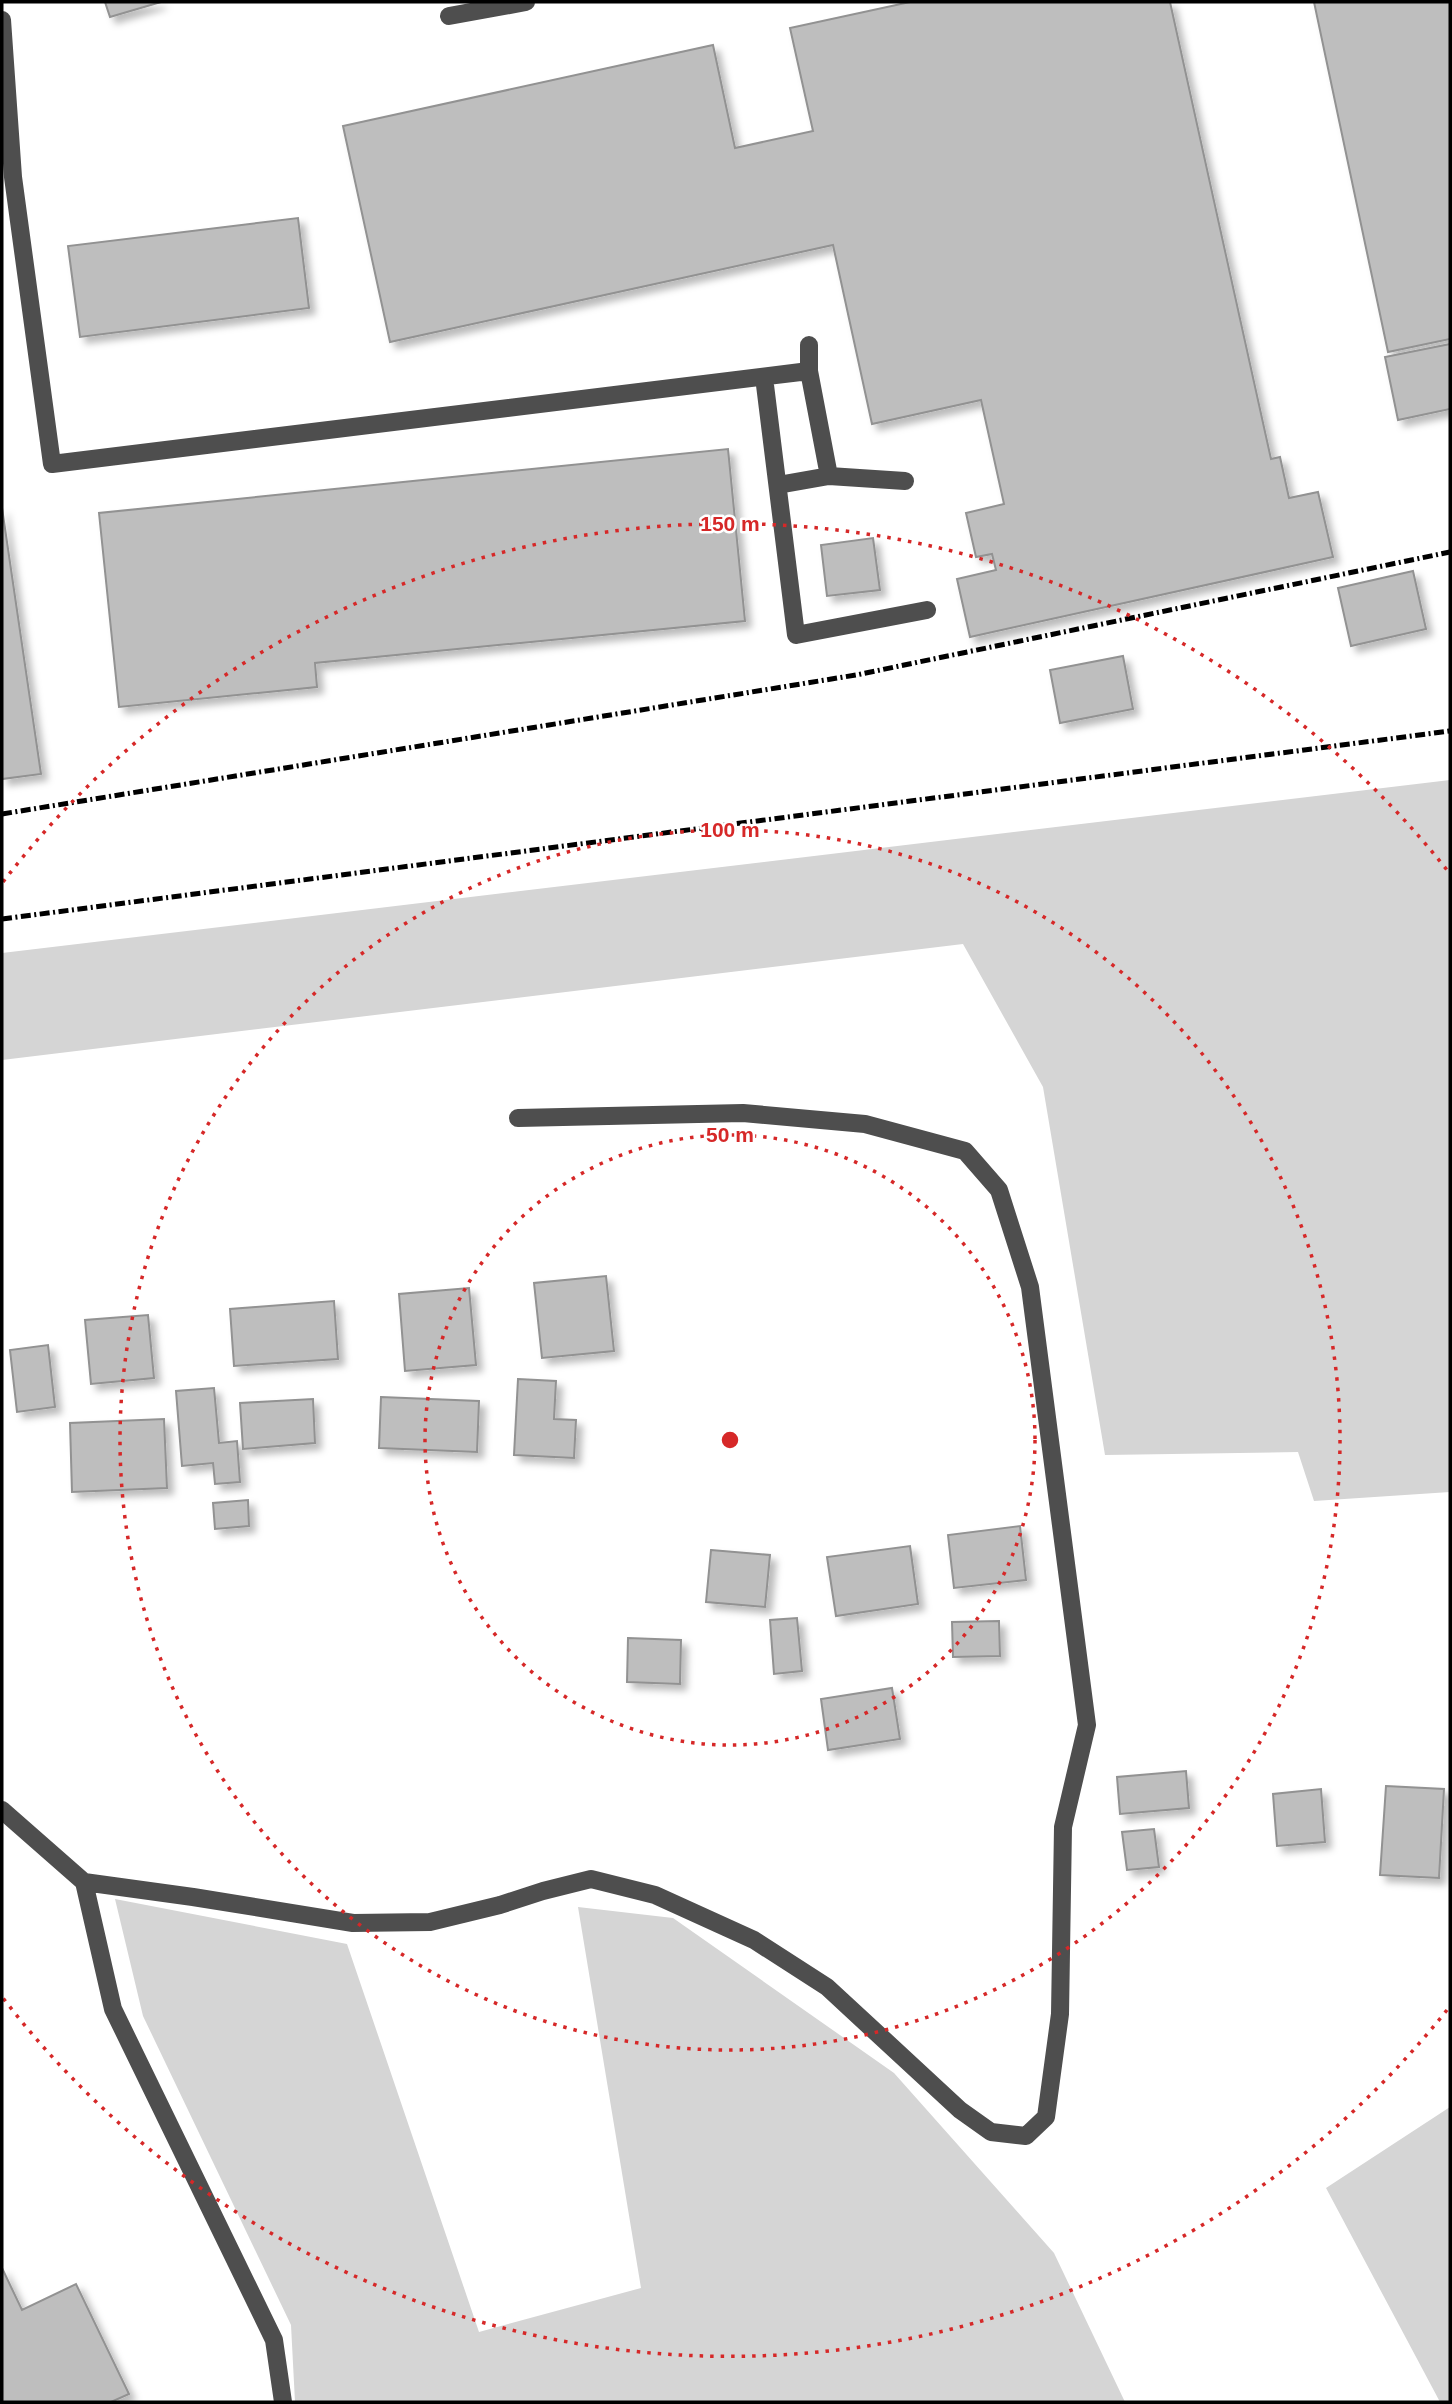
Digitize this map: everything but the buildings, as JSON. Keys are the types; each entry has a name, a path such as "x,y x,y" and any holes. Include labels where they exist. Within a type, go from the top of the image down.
{"street":[{"path":"449,16 526,2"},
{"path":"2,20 13,177 52,464 809,371"},
{"path":"809,345 809,371 829,476"},
{"path":"764,377 796,635 928,610"},
{"path":"778,485 829,476 905,481"},
{"path":"2,1810 85,1882 353,1923 430,1922 591,1879 655,1895 754,1940 827,1987 960,2110 991,2132 1026,2136 1046,2117 1060,2014 1063,1827 1087,1725 1030,1287 999,1190 965,1151 865,1125 743,1113 518,1118"},
{"path":"85,1882 113,2008 274,2340 283,2402"}],"shaded area":[{"path":"1450,780 1450,1492 1314,1501 1298,1452 1105,1455 1043,1087 963,944 2,1060 2,953"},
{"path":"115,1899 347,1944 479,2332 641,2288 578,1907 673,1918 894,2073 1054,2253 1125,2402 295,2402 291,2325 143,2016"},
{"path":"1450,2107 1450,2402 1440,2402 1326,2188"}],"railway":[{"path":"2,814 856,675 1450,552"},
{"path":"2,919 1450,731"}]}
